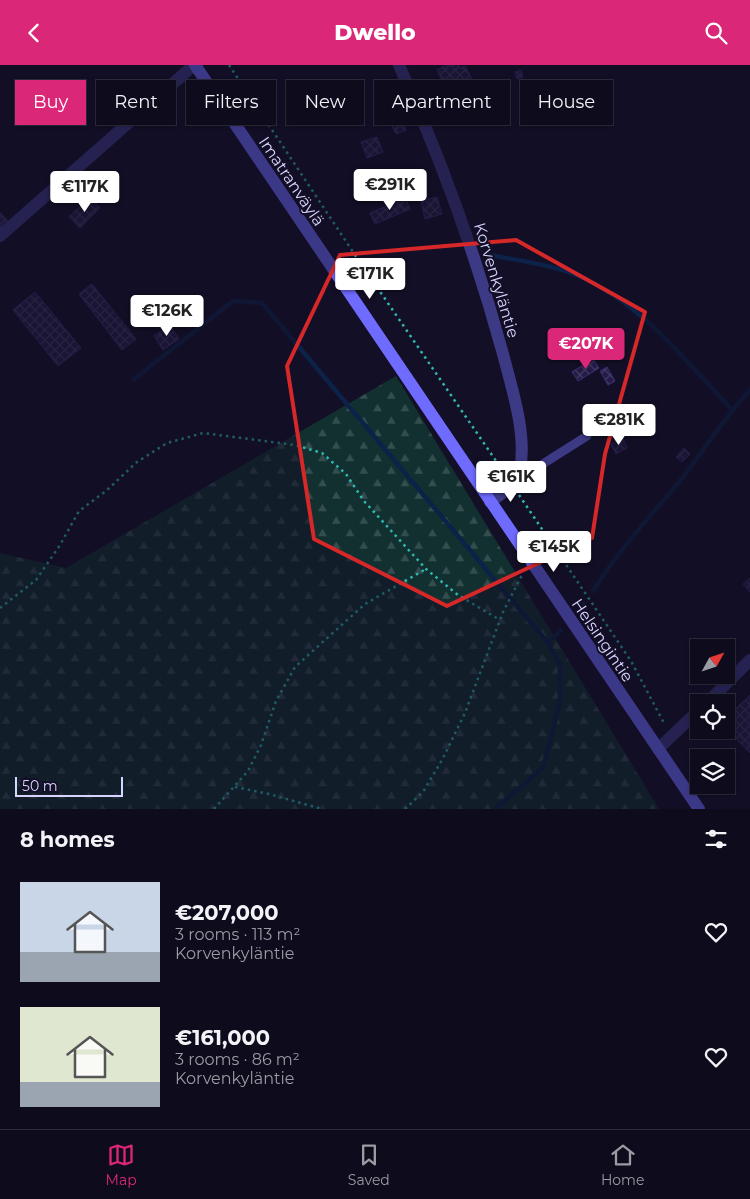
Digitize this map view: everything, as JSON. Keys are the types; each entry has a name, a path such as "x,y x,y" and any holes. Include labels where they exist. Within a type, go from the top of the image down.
{"main road":[{"name":"Imatranväylä","path":"195,65 329,265"},
{"name":"Helsingintie","path":"329,265 699,809"}],"street":[{"path":"0,236 195,65"},
{"name":"Korvenkyläntie","path":"399,65 424,121 482,281 517,405 520,471"},
{"path":"490,502 514,483 520,471"},
{"path":"715,694 750,659"},
{"path":"658,749 690,719"}],"lane":[{"path":"520,471 530,472 587,435"}],"path":[{"path":"229,65 355,255"},
{"path":"0,607 36,580 80,511 106,491 137,462 167,443 203,433 295,445 322,453 346,474 364,501 426,569 458,595 500,620"},
{"path":"405,809 423,792 442,760 465,713 500,620 530,562"},
{"path":"214,809 248,771 261,745 276,701 295,667 365,604 426,569"},
{"path":"234,787 269,793 322,809"}],"highlighted area":[{"path":"516,240 645,312 605,454 592,538 447,606 314,539 287,366 340,255"}],"green space":[{"path":"396,376 659,809 0,809 0,553 66,568"}],"building":[{"path":"446,65 459,65 460,68 465,66 472,80 442,80 437,70"},
{"path":"521,70 523,77 517,79 515,72"},
{"path":"392,125 404,125 406,130 396,134"},
{"path":"377,137 383,152 367,158 361,142"},
{"path":"90,197 100,208 80,228 69,217"},
{"path":"437,197 442,214 425,219 421,201"},
{"path":"405,198 410,209 375,224 370,213"},
{"path":"0,212 8,221 0,228"},
{"path":"92,284 136,339 122,350 79,294"},
{"path":"35,292 81,348 58,366 13,310"},
{"path":"170,325 179,339 163,350 154,336"},
{"path":"593,359 599,368 578,381 572,372"},
{"path":"607,367 615,381 608,385 600,371"},
{"path":"646,407 656,425 636,436 626,417"},
{"path":"623,438 627,448 616,454 611,444"},
{"path":"684,448 690,454 682,462 676,457"},
{"path":"750,578 750,592 743,584"},
{"path":"750,695 750,753 735,737 735,709"}],"waterway":[{"path":"484,254 536,263 566,271 614,295 657,330 732,410"},
{"path":"134,379 233,301 262,303 548,643 560,664 560,702 543,768 495,809"},
{"path":"593,591 625,546 683,477 750,390"},
{"path":"579,611 584,604"},
{"path":"548,643 561,630"}]}
